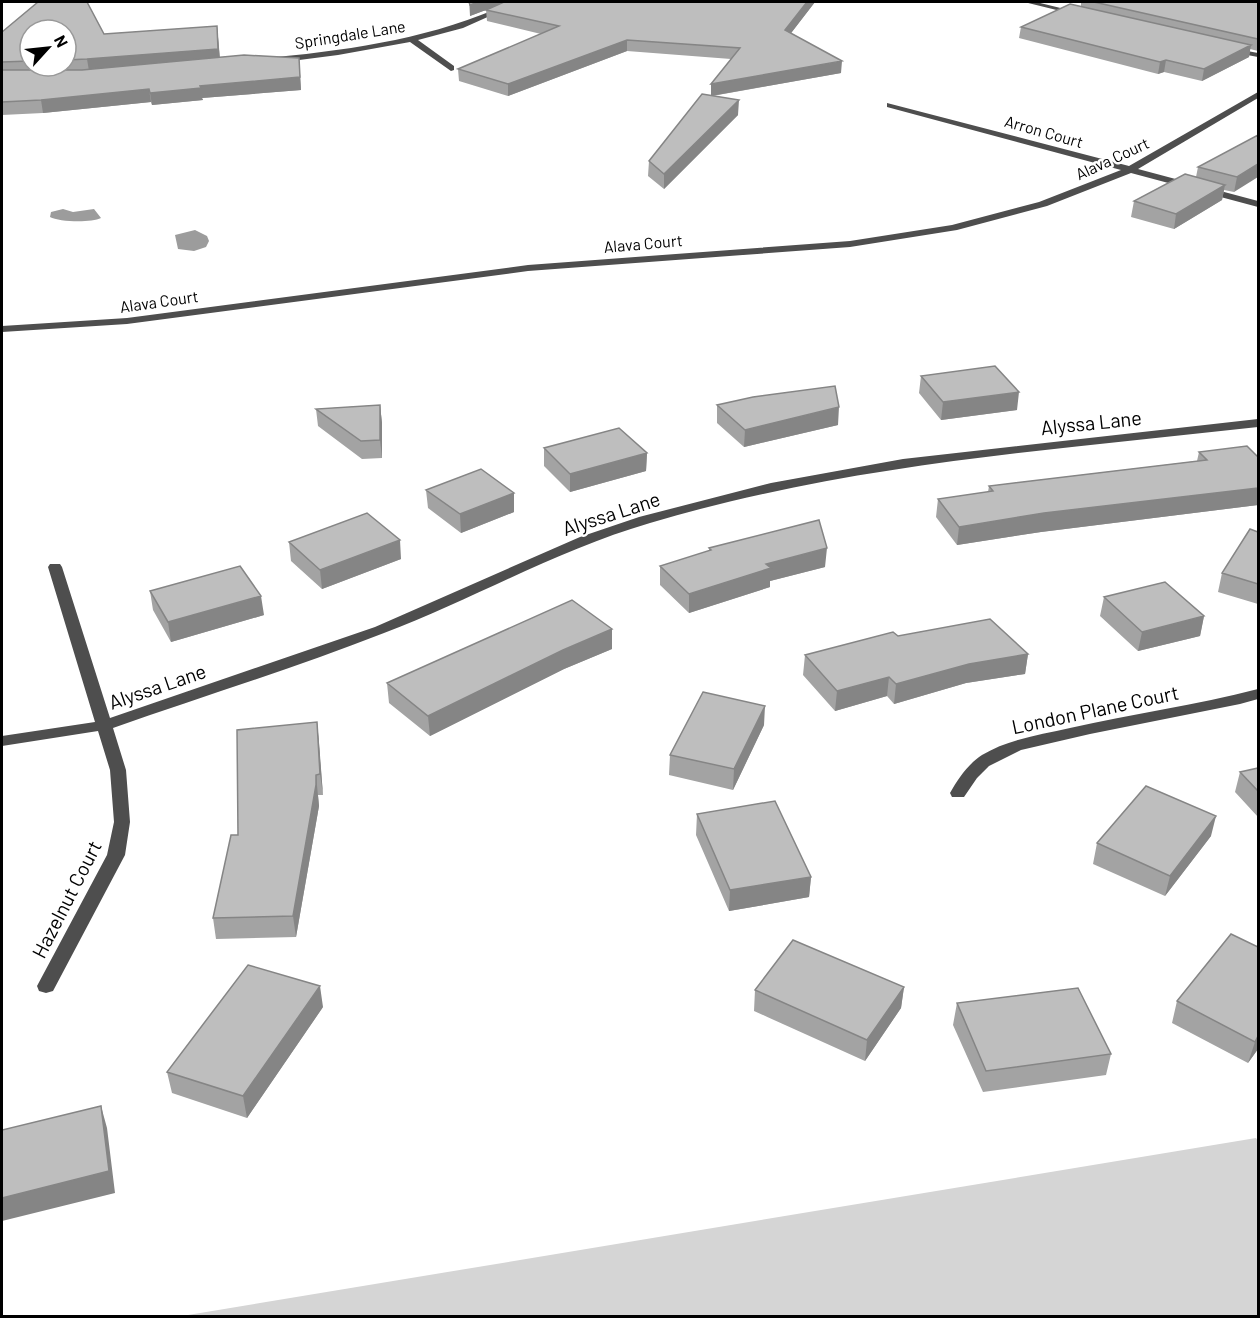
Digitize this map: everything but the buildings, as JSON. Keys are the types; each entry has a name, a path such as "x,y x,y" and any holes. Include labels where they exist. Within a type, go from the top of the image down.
{"street":[{"name":"Springdale Lane","path":"268,61 411,39 459,26 517,2"},
{"path":"1028,2 1088,16"},
{"path":"411,39 452,68"},
{"path":"1220,47 1258,55"},
{"name":"Alava Court","path":"2,329 128,321 413,281 528,268 850,244 916,235 1043,204 1129,170 1258,95"},
{"name":"Arron Court","path":"890,105 1258,204"},
{"name":"Alyssa Lane","path":"2,741 105,725 380,630 585,540 645,520 771,487 903,462 1258,423"},
{"name":"Hazelnut Court","path":"46,986 116,855 122,822 122,798 118,771 55,567"},
{"name":"London Plane Court","path":"958,793 968,775 987,760 1009,748 1083,730 1215,705 1258,694"}],"shaded area":[{"path":"63,209 73,212 94,209 101,218 75,221 50,217 51,212"},
{"path":"195,230 207,236 209,241 206,247 194,251 178,249 175,235"},
{"path":"1256,1138 1258,1141 1258,1316 182,1316"}]}
